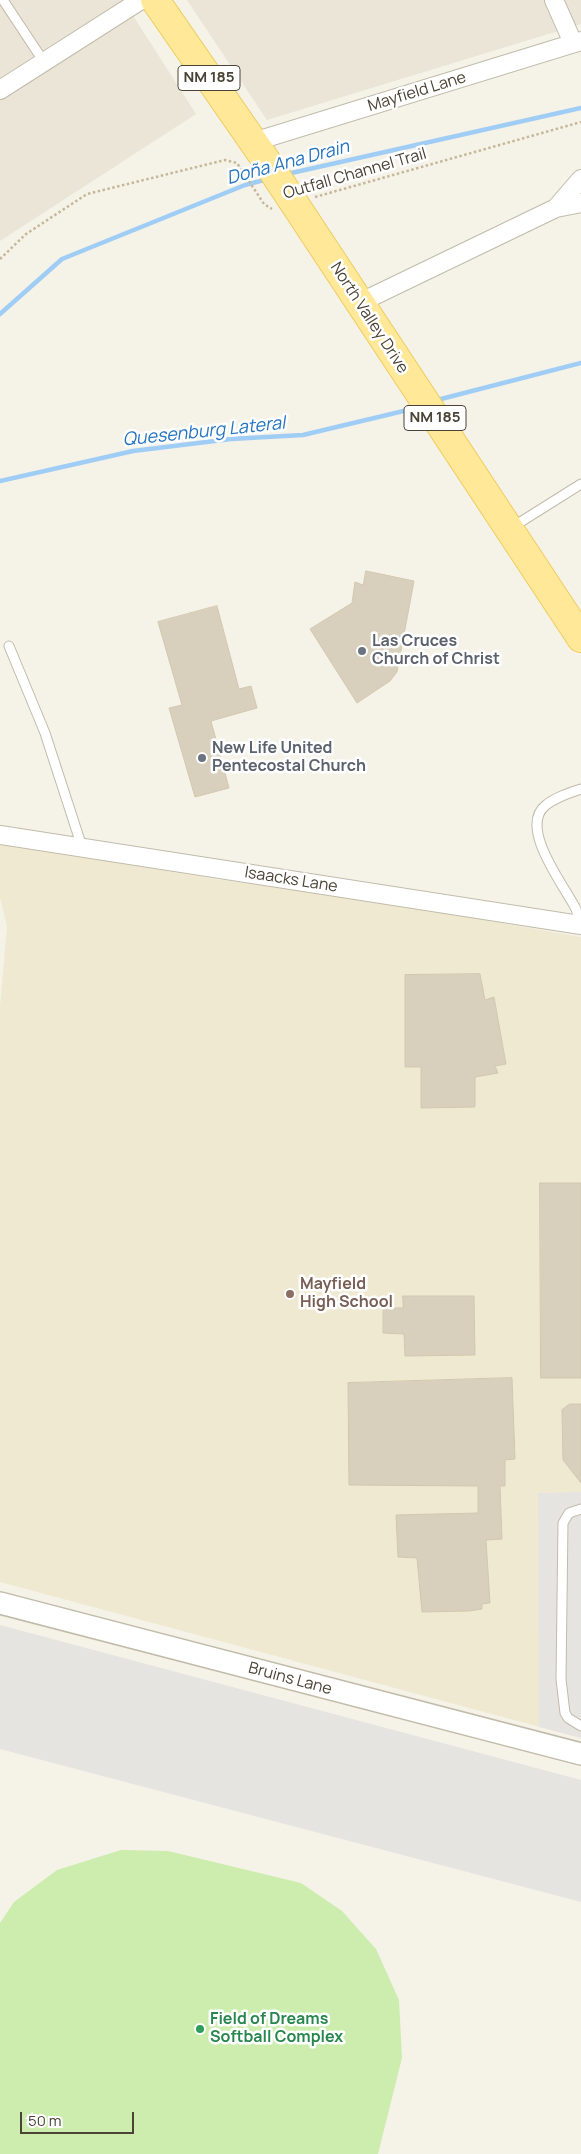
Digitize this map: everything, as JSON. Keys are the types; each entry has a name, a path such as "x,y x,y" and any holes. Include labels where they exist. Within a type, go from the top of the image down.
{"main road":[{"name":"North Valley Drive","path":"155,0 251,154 292,200 581,638"}],"street":[{"path":"0,90 141,0"},
{"path":"554,0 577,42"},
{"name":"Mayfield Lane","path":"251,154 577,42"},
{"path":"556,208 581,179"},
{"path":"359,303 556,208 581,203"},
{"name":"Isaacks Lane","path":"0,835 580,924"},
{"name":"Bruins Lane","path":"0,1603 581,1754"}],"lane":[{"path":"3,0 44,62"},
{"path":"509,529 581,484"},
{"path":"9,646 45,733 82,847"},
{"path":"580,924 576,910 543,850 538,821 544,806 561,796 581,789"},
{"path":"581,1508 569,1513 563,1524 562,1679 565,1713 568,1718 581,1726"}],"path":[{"name":"Outfall Channel Trail","path":"251,154 264,204 268,208 275,209 292,200 581,122"},
{"path":"0,258 26,234 87,194 251,154"}],"shaded area":[{"path":"0,0 123,0 196,114 0,241"},
{"path":"187,0 581,0 581,24 267,120"},
{"name":"Mayfield High School","path":"0,843 215,879 354,897 581,937 581,1738 0,1582 0,1006 7,926 0,898"},
{"path":"581,1492 581,1738 539,1727 538,1493"},
{"path":"0,1625 581,1780 581,1902 0,1749"}],"green space":[{"name":"Field of Dreams Softball Complex","path":"121,1850 168,1851 301,1883 342,1911 376,1949 399,2000 402,2058 378,2154 0,2154 0,1923 14,1902 57,1870"}],"building":[{"name":"Las Cruces Church of Christ","path":"366,571 414,581 397,672 390,681 357,703 310,629 352,603 355,582 363,585"},
{"path":"217,606 239,689 251,686 257,708 211,721 229,788 195,797 169,708 182,705 158,622"},
{"path":"480,974 485,1000 494,997 506,1064 495,1066 498,1073 475,1077 475,1107 421,1108 421,1067 405,1067 405,975"},
{"path":"540,1183 581,1183 581,1378 541,1378"},
{"path":"403,1296 474,1296 475,1355 405,1356 404,1334 383,1333 383,1308 403,1308"},
{"path":"512,1378 515,1459 505,1460 505,1486 500,1486 502,1539 486,1540 490,1603 482,1604 482,1609 469,1611 422,1612 417,1558 398,1557 396,1515 478,1513 478,1486 349,1485 348,1383"},
{"path":"570,1404 581,1404 581,1483 563,1460 562,1410"}],"waterway":[{"name":"Doña Ana Drain","path":"287,174 581,108"},
{"name":"Doña Ana Drain","path":"0,314 62,259 245,185 268,179"},
{"name":"Quesenburg Lateral","path":"441,399 581,363"},
{"name":"Quesenburg Lateral","path":"0,481 133,451 231,439 303,435 412,409"}],"place":[{"name":"Las Cruces Church of Christ","path":"362,651"},
{"name":"New Life United Pentecostal Church","path":"202,758"},
{"name":"Mayfield High School","path":"290,1294"},
{"name":"Field of Dreams Softball Complex","path":"200,2029"}]}
